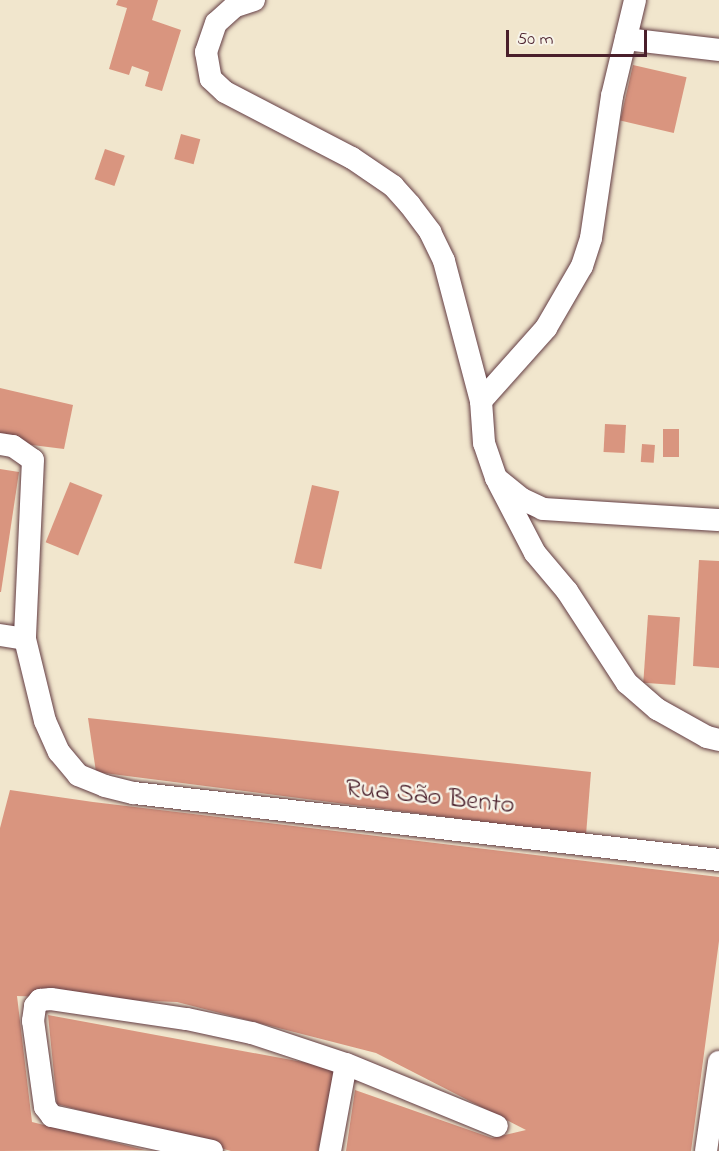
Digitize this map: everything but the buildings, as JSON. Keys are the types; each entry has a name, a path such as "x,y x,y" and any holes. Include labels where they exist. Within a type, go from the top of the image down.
{"street":[{"path":"254,0 235,6 216,23 206,52 211,79 225,92 352,158 393,186 410,205 429,232 444,261 481,401 484,443 496,478 535,553 567,591 627,683 657,709 707,737 719,740"},
{"path":"481,401 546,328 582,266 591,238 612,96 635,0"},
{"path":"626,39 719,50"},
{"name":"Rua São Bento","path":"0,444 14,446 33,460 25,639 45,721 59,752 78,775 105,786 134,793 719,860"},
{"path":"496,478 522,499 543,508 719,520"},
{"path":"0,635 25,639"},
{"path":"212,1151 52,1116 45,1107 33,1021 34,1006 40,1000 51,999 187,1019 252,1033 346,1064 497,1125"},
{"path":"706,1151 719,1062"},
{"path":"330,1151 346,1064"}]}
